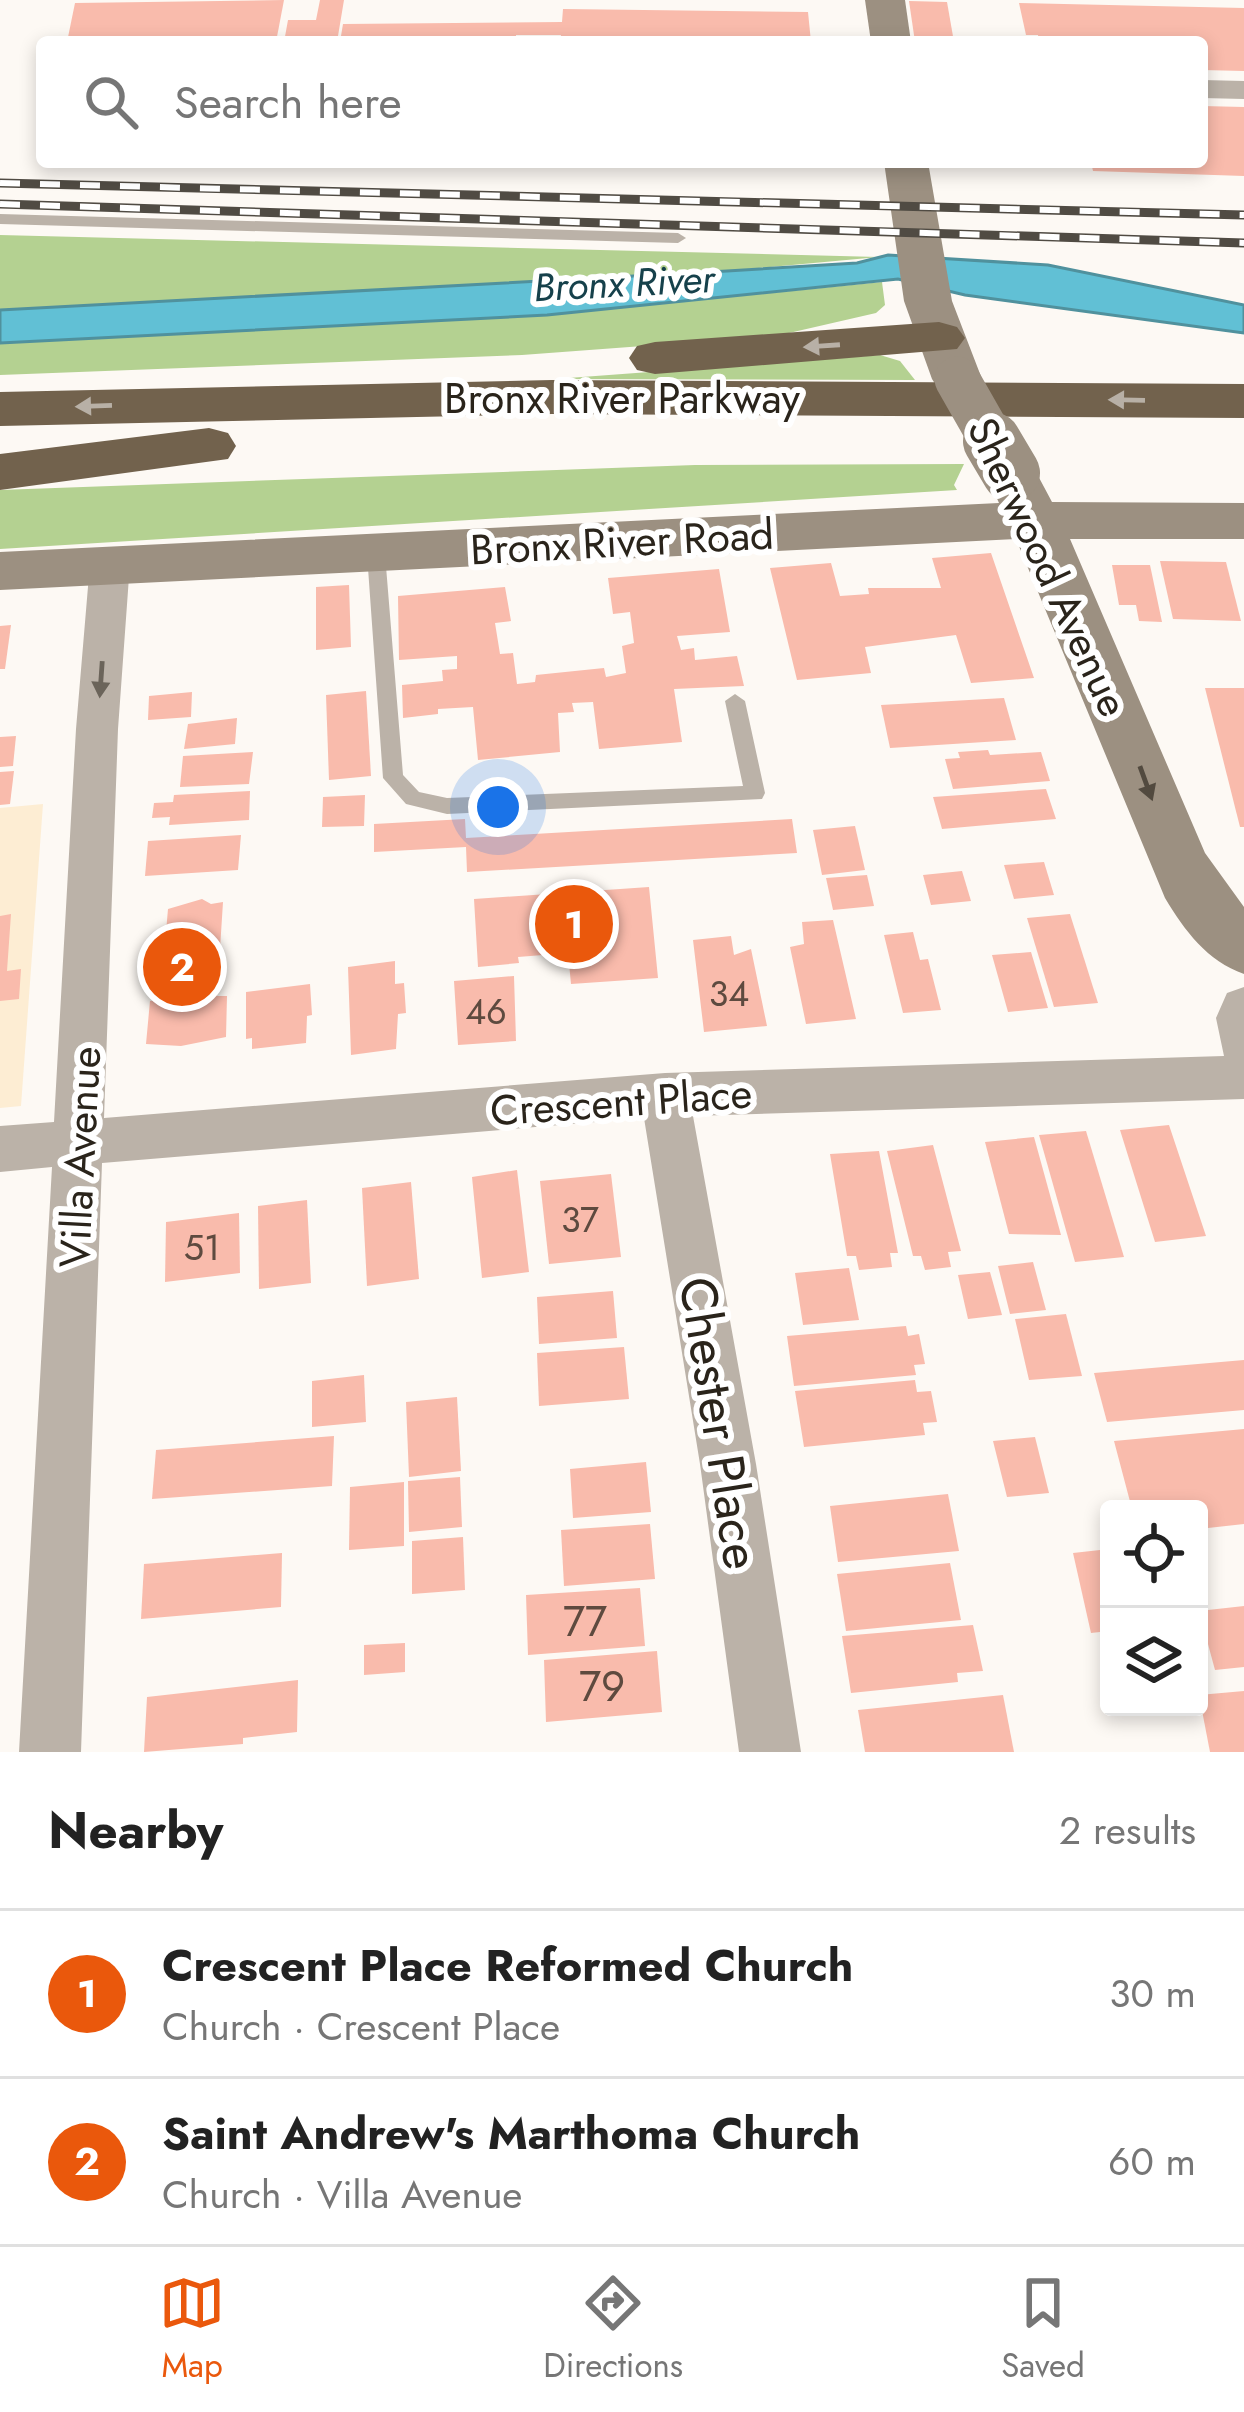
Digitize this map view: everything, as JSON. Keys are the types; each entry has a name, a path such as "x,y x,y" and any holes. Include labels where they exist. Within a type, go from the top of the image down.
{"highway":[{"path":"0,472 411,375 936,318"},
{"name":"Bronx River Parkway","path":"0,452 199,425 593,397 1244,401"},
{"name":"Bronx River Parkway","path":"0,409 199,425 597,441 1244,445"}],"street":[{"path":"885,0 890,36"},
{"path":"1208,88 1244,89"},
{"name":"Sherwood Avenue","path":"907,168 936,318 1023,497 1135,752 1179,873 1213,922 1244,947"},
{"name":"Bronx River Road","path":"0,571 376,554 1023,497 1244,521"},
{"name":"Villa Avenue","path":"50,1752 97,729 110,563"},
{"path":"1244,1007 1240,1018 1244,1048"},
{"name":"Crescent Place","path":"0,1149 665,1095 1244,1078"},
{"name":"Chester Place","path":"665,1095 728,1464 770,1752"}],"lane":[{"path":"0,219 679,238"},
{"path":"376,554 393,778 412,798 447,806 754,793 735,701"}],"shaded area":[{"path":"43,804 21,1106 0,1108 0,808"}],"green space":[{"path":"0,235 879,257 727,271 0,310"},
{"path":"882,282 885,305 876,313 776,336 522,355 0,375 0,343 547,315"},
{"path":"880,355 900,361 915,380 555,379"},
{"path":"964,464 954,485 957,490 0,549 0,490 695,465"}],"water":[{"name":"Bronx River","path":"888,255 1048,265 1244,305 1244,333 965,295 898,279 547,315 0,343 0,310 857,263"}],"building":[{"path":"284,0 277,36 68,36 75,3"},
{"path":"320,0 344,0 338,36 285,36 288,20 316,20"},
{"path":"909,1 947,2 953,36 914,36"},
{"path":"1019,3 1244,8 1244,71 1208,70 1208,36 1026,35"},
{"path":"563,9 808,12 810,36 341,36 343,24 562,22"},
{"path":"1208,106 1244,107 1244,176 1093,171 1208,168"},
{"path":"991,553 1034,678 971,683 956,635 865,647 871,673 797,680 770,568 831,563 840,596 869,594 868,588 941,588 932,558"},
{"path":"1160,561 1226,562 1241,621 1173,619"},
{"path":"1112,565 1150,565 1162,622 1139,621 1136,605 1119,605"},
{"path":"719,569 730,632 677,636 681,650 694,648 695,660 737,656 744,686 674,689 682,742 599,749 593,702 572,703 574,712 558,713 560,752 478,760 473,707 403,718 402,685 443,681 442,670 457,669 457,656 399,660 398,596 505,587 511,621 495,623 500,654 513,653 517,684 535,682 536,675 604,668 606,677 626,673 622,646 634,643 630,612 613,614 608,578"},
{"path":"349,585 351,647 316,650 316,587"},
{"path":"11,625 5,669 0,669 0,626"},
{"path":"1205,688 1244,688 1244,827 1240,827"},
{"path":"366,691 371,776 329,780 326,695"},
{"path":"192,692 191,717 148,720 149,696"},
{"path":"1004,698 1016,740 890,748 881,705"},
{"path":"237,718 235,744 184,749 188,724"},
{"path":"16,736 13,766 0,767 0,737"},
{"path":"988,750 990,755 1041,752 1050,781 953,789 945,759 960,758 958,752"},
{"path":"253,752 249,784 180,787 183,756"},
{"path":"14,771 10,804 0,805 0,772"},
{"path":"1046,789 1056,819 942,829 933,797"},
{"path":"250,791 249,820 169,825 170,817 152,818 154,803 173,802 174,795"},
{"path":"365,795 364,826 322,827 323,797"},
{"path":"465,819 466,838 792,819 797,853 467,872 466,847 374,852 374,824"},
{"path":"855,826 865,870 822,875 813,830"},
{"path":"241,835 238,870 145,876 148,841"},
{"path":"1044,862 1054,895 1014,899 1004,865"},
{"path":"962,871 971,901 931,905 923,875"},
{"path":"867,875 874,906 833,910 826,878"},
{"path":"649,887 658,978 571,984 568,953 518,957 519,963 478,967 474,899"},
{"path":"202,899 211,904 223,902 217,996 227,996 226,1037 181,1046 146,1044 150,1001 160,1000 168,909"},
{"path":"11,914 7,971 21,969 19,999 0,1001 0,916"},
{"path":"1070,914 1098,1003 1054,1007 1027,918"},
{"path":"833,920 856,1019 806,1024 790,947 804,944 802,922"},
{"path":"913,932 920,960 928,959 941,1010 903,1013 884,935"},
{"path":"731,936 734,955 751,949 767,1026 704,1032 693,940"},
{"path":"1031,952 1048,1008 1008,1012 992,955"},
{"path":"395,961 395,984 404,983 406,1013 398,1014 396,1049 351,1055 348,967"},
{"path":"514,976 516,1041 458,1045 454,981"},
{"path":"310,984 312,1015 307,1016 306,1043 252,1049 252,1038 246,1039 246,992"},
{"path":"1169,1125 1206,1236 1155,1242 1120,1130"},
{"path":"1086,1131 1124,1257 1075,1262 1039,1135"},
{"path":"1034,1137 1061,1235 1009,1234 985,1142"},
{"path":"933,1145 961,1251 948,1252 951,1267 925,1270 921,1256 913,1256 887,1151"},
{"path":"879,1151 898,1253 890,1253 892,1267 859,1270 856,1256 847,1256 830,1154"},
{"path":"517,1170 529,1272 482,1278 472,1177"},
{"path":"611,1174 621,1257 549,1264 540,1181"},
{"path":"411,1182 419,1279 367,1286 362,1188"},
{"path":"307,1200 311,1283 259,1289 258,1206"},
{"path":"239,1213 240,1273 165,1282 166,1222"},
{"path":"1033,1262 1046,1310 1010,1314 998,1266"},
{"path":"849,1268 859,1320 803,1325 795,1273"},
{"path":"990,1272 1002,1315 968,1319 958,1275"},
{"path":"613,1291 617,1338 539,1344 537,1297"},
{"path":"1066,1314 1082,1376 1029,1380 1015,1319"},
{"path":"906,1326 908,1336 919,1334 925,1364 914,1365 916,1375 794,1386 787,1336"},
{"path":"624,1347 629,1399 539,1406 537,1353"},
{"path":"1244,1360 1244,1410 1107,1422 1094,1373"},
{"path":"364,1375 366,1422 312,1427 312,1381"},
{"path":"915,1380 917,1392 931,1391 937,1422 923,1423 925,1435 804,1447 795,1391"},
{"path":"457,1397 461,1471 409,1477 406,1402"},
{"path":"1244,1429 1244,1524 1208,1528 1208,1500 1130,1500 1114,1441"},
{"path":"334,1436 332,1486 152,1499 156,1450"},
{"path":"1035,1437 1049,1493 1007,1497 993,1441"},
{"path":"646,1462 651,1512 573,1518 570,1469"},
{"path":"460,1477 462,1527 409,1532 408,1481"},
{"path":"404,1482 404,1546 349,1550 350,1487"},
{"path":"948,1494 959,1551 838,1562 830,1506"},
{"path":"650,1524 655,1579 564,1586 561,1530"},
{"path":"463,1537 465,1590 412,1594 412,1541"},
{"path":"1100,1550 1100,1632 1091,1633 1073,1553"},
{"path":"282,1553 281,1607 141,1619 144,1564"},
{"path":"950,1563 961,1620 846,1631 837,1574"},
{"path":"640,1588 645,1646 528,1655 526,1595"},
{"path":"1244,1606 1244,1667 1215,1670 1208,1644 1208,1610"},
{"path":"973,1625 983,1671 957,1673 958,1682 851,1693 842,1636"},
{"path":"405,1643 405,1672 364,1675 364,1645"},
{"path":"657,1651 662,1712 546,1722 544,1660"},
{"path":"298,1680 297,1732 243,1738 243,1744 144,1752 147,1697"},
{"path":"1244,1691 1244,1752 1210,1752 1203,1716 1208,1716 1208,1694"},
{"path":"1003,1695 1014,1752 865,1752 858,1710"}],"railway":[{"path":"0,183 1244,215"},
{"path":"0,204 1244,243"}],"place":[{"name":"Crescent Place Reformed Church","path":"574,924"},
{"name":"Saint Andrew's Marthoma Church","path":"182,967"}]}
